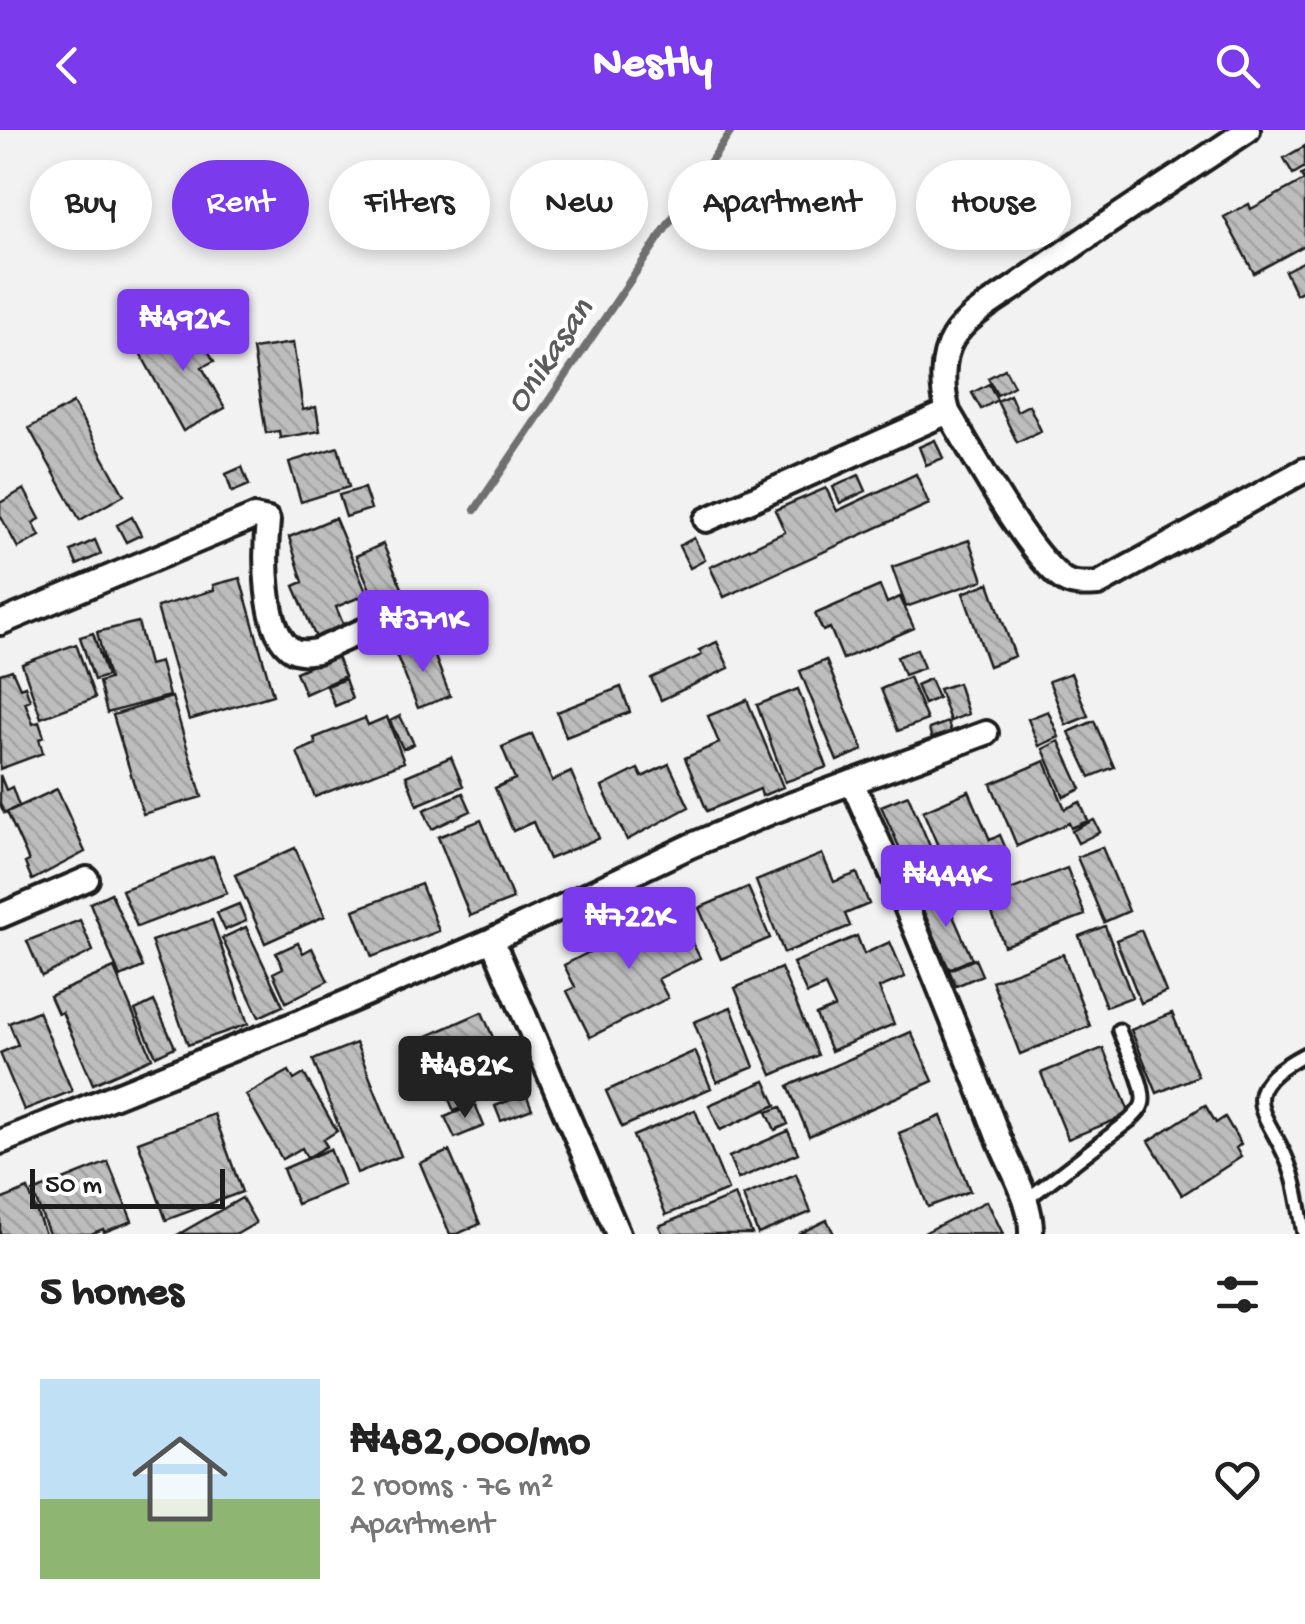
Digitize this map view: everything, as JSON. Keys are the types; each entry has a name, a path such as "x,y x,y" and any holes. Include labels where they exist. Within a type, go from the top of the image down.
{"street":[{"path":"1248,130 969,320 952,340 943,393 948,412 1032,545 1062,580 1079,585 1098,584 1305,470"},
{"path":"706,520 948,412"},
{"path":"0,623 254,516 268,520 265,552 274,626 289,649 301,653 316,651 403,614"},
{"path":"0,1142 492,940 690,846 986,732"},
{"path":"852,782 936,973 1005,1156 1026,1200 1031,1234"},
{"path":"0,916 88,879"},
{"path":"492,940 618,1234"}],"lane":[{"path":"1026,1200 1140,1110 1140,1088 1119,1030"},
{"path":"1304,1234 1291,1169 1260,1106 1270,1080 1283,1066 1305,1054"}],"building":[{"path":"1305,146 1305,167 1293,174 1284,158"},
{"path":"1305,173 1305,245 1254,273 1224,217 1249,204 1251,209 1304,180 1301,175"},
{"path":"1305,261 1305,290 1296,294 1285,271"},
{"path":"190,319 214,361 202,367 225,408 183,431 138,349"},
{"path":"293,343 303,410 316,407 320,431 280,438 279,431 266,433 253,349"},
{"path":"1005,369 1014,386 997,395 988,378"},
{"path":"989,384 997,400 981,409 972,393"},
{"path":"1010,395 1017,411 1029,405 1041,431 1017,442 997,401"},
{"path":"73,403 124,495 80,520 29,428"},
{"path":"935,440 943,458 926,465 919,447"},
{"path":"338,447 349,487 301,502 289,462"},
{"path":"242,467 249,485 232,492 226,474"},
{"path":"916,474 929,504 724,597 710,567 785,532 775,510 826,488 837,511"},
{"path":"859,475 866,491 840,503 833,487"},
{"path":"364,488 371,509 346,517 339,495"},
{"path":"24,489 40,519 33,523 40,536 18,548 0,515 0,503"},
{"path":"132,517 141,535 126,542 117,525"},
{"path":"335,518 367,594 336,607 344,626 316,638 294,586 303,582 289,537"},
{"path":"694,538 705,560 690,568 679,546"},
{"path":"95,540 101,554 77,565 71,551"},
{"path":"969,540 983,580 906,607 892,567"},
{"path":"383,544 402,588 387,595 390,600 377,606 356,556"},
{"path":"240,578 273,695 189,720 157,607"},
{"path":"989,583 1015,656 989,666 963,593"},
{"path":"880,586 887,603 900,597 914,628 843,659 830,628 823,631 815,614"},
{"path":"138,622 149,665 160,662 169,696 107,713 99,682 109,679 97,632"},
{"path":"93,633 107,676 94,680 80,637"},
{"path":"429,641 450,696 418,708 396,654"},
{"path":"717,642 729,668 661,700 651,678 702,655 699,650"},
{"path":"76,644 95,698 41,718 22,664"},
{"path":"917,649 924,668 904,675 897,657"},
{"path":"336,655 345,676 305,694 296,672"},
{"path":"826,660 863,750 837,761 800,671"},
{"path":"12,670 20,688 25,686 30,700 25,702 33,724 39,722 44,737 39,739 43,753 0,769 0,674"},
{"path":"1071,673 1088,716 1066,725 1049,681"},
{"path":"909,677 927,720 898,731 881,689"},
{"path":"345,679 352,699 335,706 327,686"},
{"path":"930,679 938,698 924,704 916,685"},
{"path":"958,683 968,714 950,721 939,689"},
{"path":"621,687 630,712 566,737 557,712"},
{"path":"798,689 827,767 785,782 757,705"},
{"path":"172,697 202,797 143,814 113,715"},
{"path":"747,700 783,787 762,796 760,789 707,811 685,758 719,743 708,716"},
{"path":"1048,711 1059,737 1039,746 1028,719"},
{"path":"400,716 414,744 403,749 390,721"},
{"path":"387,717 404,762 315,797 297,752 316,744 314,738 365,718 368,725"},
{"path":"1094,721 1114,767 1090,777 1069,732"},
{"path":"948,722 952,735 933,742 929,729"},
{"path":"532,734 552,781 571,772 599,838 549,859 533,822 513,831 495,788 515,779 502,747"},
{"path":"1059,741 1081,789 1064,797 1043,749"},
{"path":"451,757 463,786 417,805 406,776"},
{"path":"1045,761 1065,809 1080,802 1088,821 1071,828 1069,823 1017,846 991,784"},
{"path":"669,764 689,807 627,840 602,787 638,769 642,777"},
{"path":"0,775 6,790 12,787 19,806 4,813 0,804"},
{"path":"57,789 85,852 32,880 25,863 29,861 7,812"},
{"path":"969,791 990,840 1000,835 1008,854 952,879 923,811"},
{"path":"463,793 471,811 432,829 424,810"},
{"path":"908,795 941,872 915,883 881,806"},
{"path":"481,820 513,899 470,916 438,837"},
{"path":"1094,820 1100,832 1078,843 1072,831"},
{"path":"1102,847 1129,911 1104,922 1077,857"},
{"path":"295,848 325,916 265,943 235,875"},
{"path":"822,854 834,882 857,873 869,904 845,914 850,926 784,953 756,881"},
{"path":"213,856 227,893 137,927 122,890"},
{"path":"1067,868 1085,915 1004,946 987,899"},
{"path":"421,884 439,931 372,957 354,910"},
{"path":"748,887 770,938 721,959 699,908"},
{"path":"942,891 972,959 949,969 919,901"},
{"path":"111,893 143,967 120,977 90,903"},
{"path":"239,904 246,921 225,930 217,913"},
{"path":"675,908 700,958 658,979 668,998 590,1037 567,991 575,987 564,965"},
{"path":"80,920 93,951 42,976 27,941"},
{"path":"212,920 248,1024 188,1045 151,941"},
{"path":"1105,926 1132,997 1106,1007 1079,936"},
{"path":"246,927 283,1006 259,1017 222,938"},
{"path":"1141,930 1166,992 1141,1003 1116,940"},
{"path":"857,936 864,954 890,942 905,977 879,988 894,1024 831,1051 816,1015 835,1007 825,986 807,994 793,963"},
{"path":"298,943 303,953 312,948 328,981 286,1002 273,973 283,968 276,953"},
{"path":"1063,954 1090,1026 1020,1054 992,981"},
{"path":"975,959 982,975 956,986 949,970"},
{"path":"114,968 152,1058 93,1084 62,1012 58,1014 50,996"},
{"path":"781,968 818,1055 772,1075 735,988"},
{"path":"154,1001 175,1047 156,1056 135,1010"},
{"path":"731,1007 754,1067 717,1082 694,1022"},
{"path":"38,1011 72,1091 24,1110 0,1053 18,1045 9,1023"},
{"path":"482,1012 513,1084 454,1111 423,1038"},
{"path":"1172,1013 1198,1076 1157,1093 1131,1030"},
{"path":"911,1032 933,1081 809,1136 788,1086"},
{"path":"356,1043 401,1156 357,1173 313,1060"},
{"path":"1103,1048 1130,1114 1068,1139 1041,1073"},
{"path":"695,1051 711,1088 622,1127 606,1091"},
{"path":"289,1071 294,1080 304,1074 337,1131 323,1140 327,1146 307,1158 302,1148 282,1159 246,1095"},
{"path":"765,1081 776,1105 720,1130 709,1105"},
{"path":"526,1094 532,1109 501,1121 495,1106"},
{"path":"475,1104 484,1126 455,1138 445,1117"},
{"path":"1205,1105 1216,1123 1225,1117 1241,1144 1236,1148 1241,1157 1182,1195 1149,1141"},
{"path":"781,1107 788,1124 775,1130 767,1112"},
{"path":"695,1110 728,1190 666,1215 633,1136"},
{"path":"214,1114 242,1192 166,1220 138,1142"},
{"path":"941,1116 970,1191 928,1207 899,1133"},
{"path":"788,1131 798,1153 738,1179 729,1157"},
{"path":"330,1149 344,1185 297,1204 283,1169"},
{"path":"449,1151 480,1224 457,1234 450,1234 420,1163"},
{"path":"108,1162 132,1221 104,1232 103,1229 91,1234 49,1234 33,1192"},
{"path":"796,1174 811,1212 758,1234 743,1196"},
{"path":"28,1189 45,1234 0,1234 0,1200"},
{"path":"735,1195 752,1234 663,1234 659,1226"},
{"path":"242,1198 256,1223 237,1234 179,1234"},
{"path":"987,1201 1003,1234 922,1234"},
{"path":"827,1220 834,1234 798,1234"}],"waterway":[{"name":"Onikasan","path":"475,510 732,130"}]}
